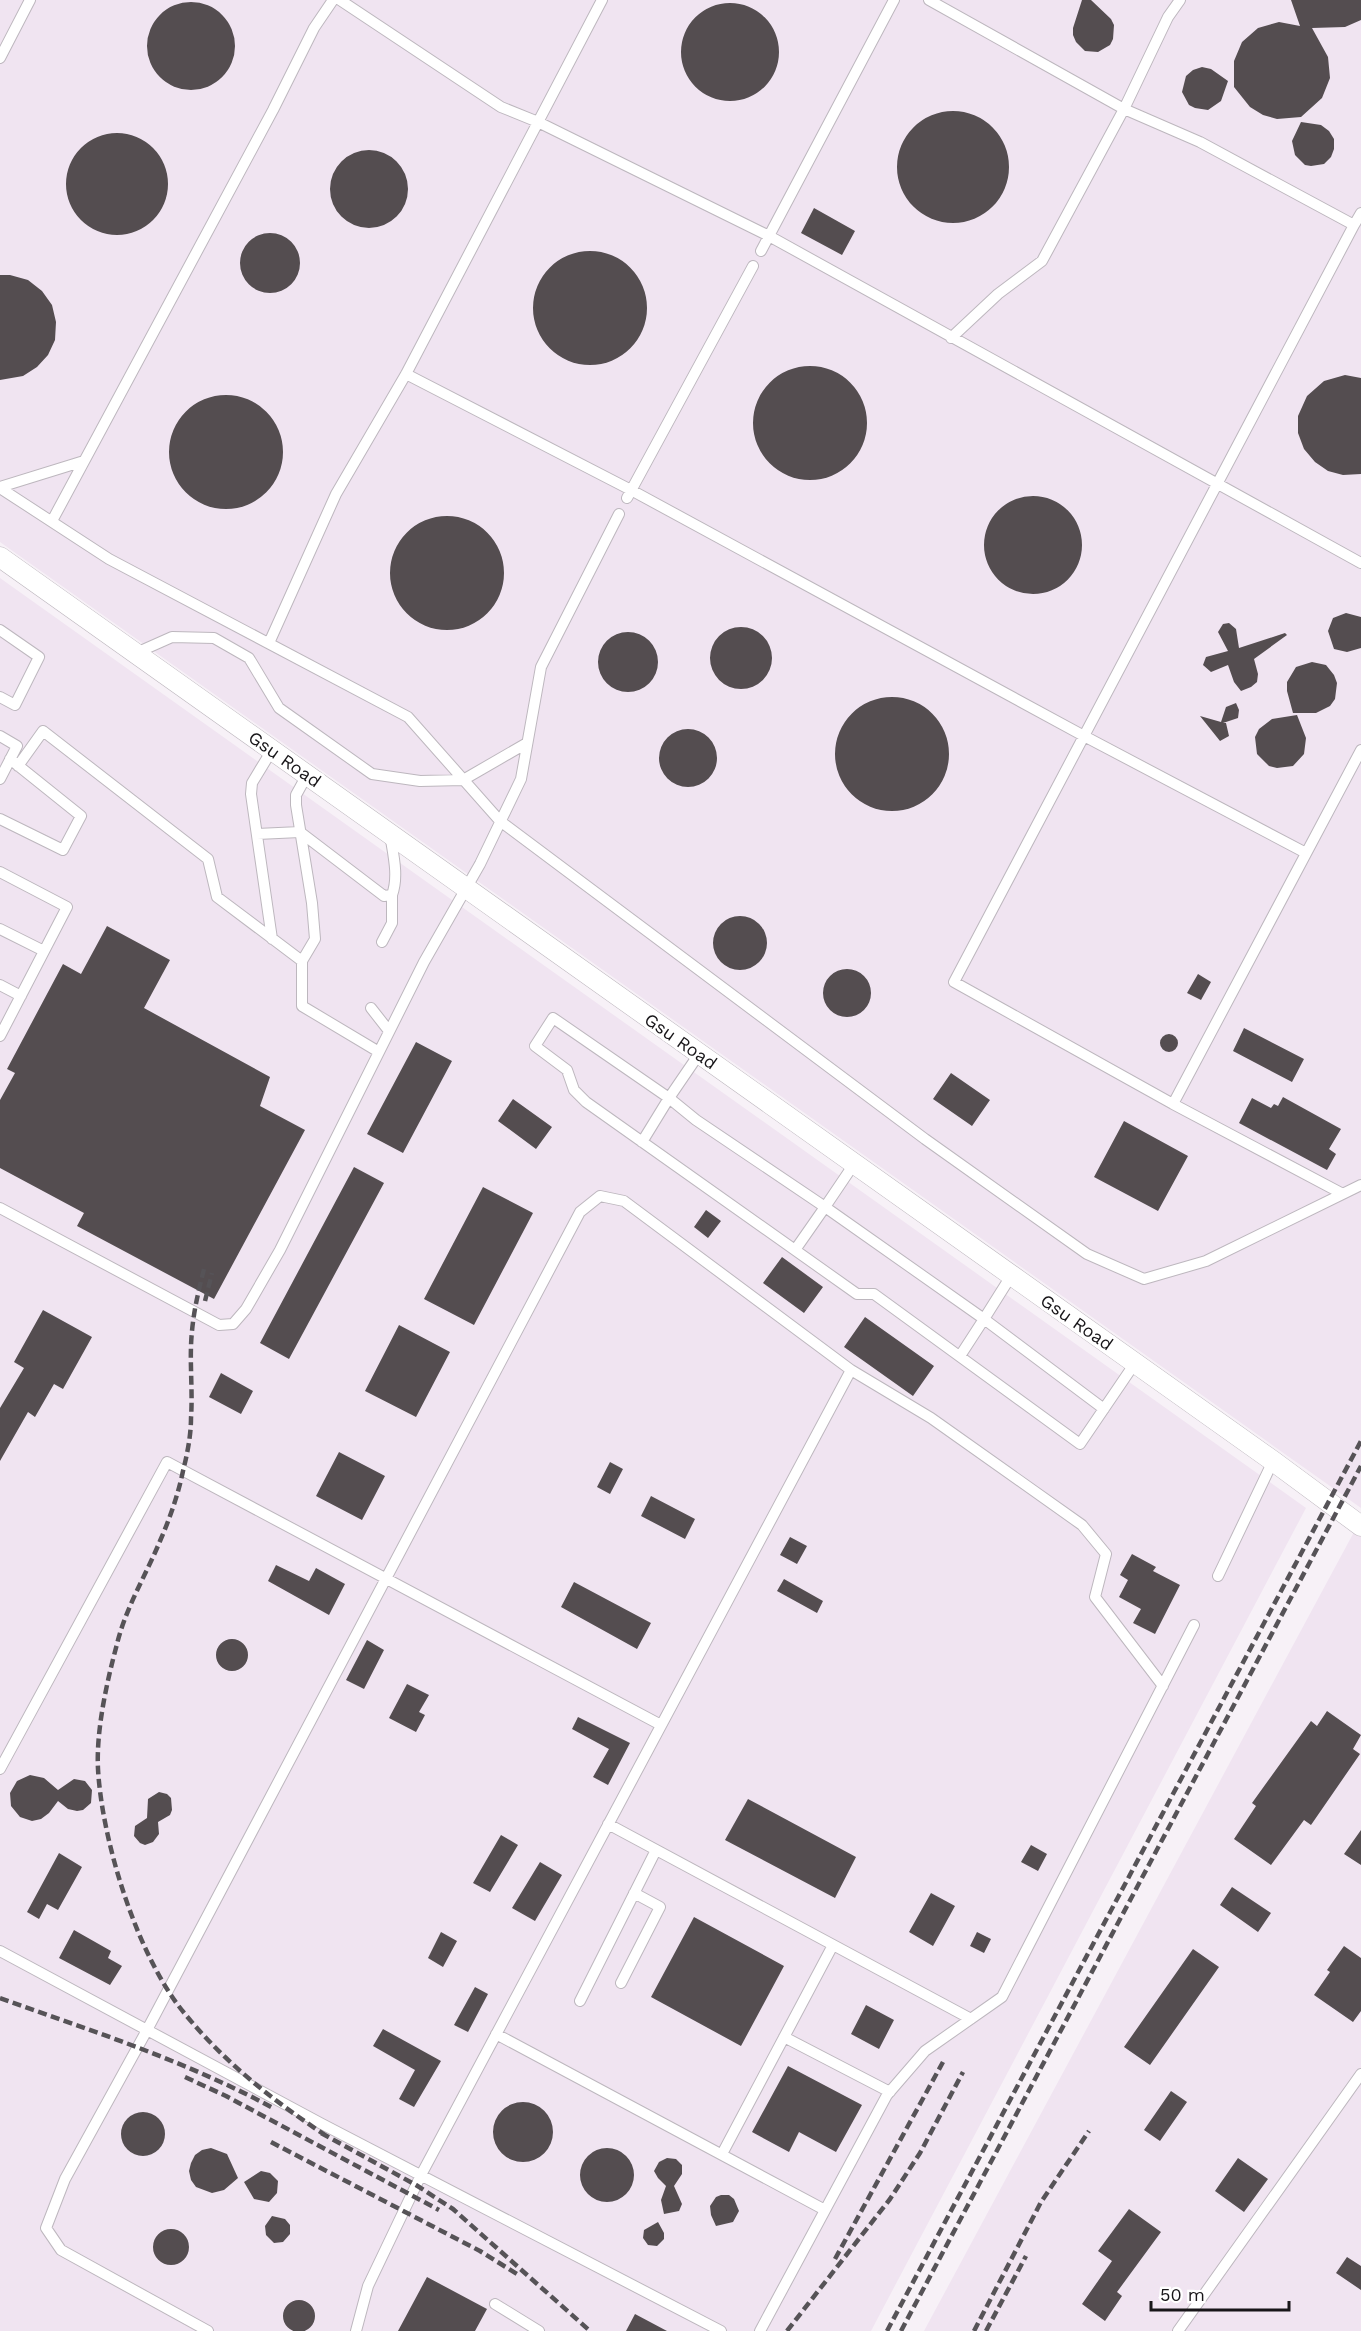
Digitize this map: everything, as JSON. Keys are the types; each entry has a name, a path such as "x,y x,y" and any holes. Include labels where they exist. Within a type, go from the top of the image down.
{"street":[{"name":"Gsu Road","path":"0,557 1273,1461 1361,1527"}],"lane":[{"path":"0,58 30,0"},
{"path":"52,521 273,110 314,28 333,0"},
{"path":"340,0 501,107 769,236 1361,562"},
{"path":"269,643 336,494 406,374 602,0"},
{"path":"761,250 894,0"},
{"path":"929,0 1124,109 1200,142 1354,225"},
{"path":"951,338 998,294 1042,261 1124,109 1168,17 1180,0"},
{"path":"1341,1193 1173,1104 954,982 1216,483 1361,213"},
{"path":"629,494 753,266"},
{"path":"406,374 1306,853"},
{"path":"0,488 84,461"},
{"path":"0,488 109,559 408,717 500,822 925,1139 1087,1254 1144,1279 1206,1261 1361,1185"},
{"path":"0,1208 219,1325 233,1324 246,1309 280,1250 424,962 466,888 521,779 541,667 619,514"},
{"path":"0,630 39,657 15,705 0,697"},
{"path":"136,653 172,637 214,638 249,658 279,708 372,774 420,781 464,780 527,743"},
{"path":"0,779 43,731 208,860 218,897 302,961"},
{"path":"0,736 17,746 14,763"},
{"path":"272,750 252,783 251,794 272,939"},
{"path":"1173,1104 1361,750"},
{"path":"0,819 63,850 81,816 14,763"},
{"path":"307,775 296,795 315,939 302,961 302,1006 379,1052"},
{"path":"256,834 300,832 384,896 392,895"},
{"path":"381,942 392,923 395,864 390,834"},
{"path":"0,872 67,907 0,1036"},
{"path":"0,929 44,951"},
{"path":"0,985 21,996"},
{"path":"371,1008 389,1031"},
{"path":"1104,1410 984,1319 553,1018 535,1046 567,1070 574,1090 586,1102 857,1294 874,1294 1080,1444 1104,1410 1135,1364"},
{"path":"642,1142 699,1054"},
{"path":"795,1250 854,1164"},
{"path":"208,2331 61,2250 46,2228 64,2179 147,2030 580,1212 600,1196 624,1202 851,1370 931,1418 1082,1525 1106,1554 1095,1597 1163,1686"},
{"path":"960,1356 1011,1275"},
{"path":"356,2331 368,2286 421,2175 851,1370"},
{"path":"1218,1576 1273,1461"},
{"path":"0,1769 167,1462 661,1725"},
{"path":"760,2331 890,2092 925,2051 1002,1997 1194,1625"},
{"path":"608,1824 970,2019"},
{"path":"580,2001 656,1850"},
{"path":"621,1983 660,1907 634,1893"},
{"path":"722,2154 833,1945"},
{"path":"0,1951 421,2175 721,2331"},
{"path":"496,2034 825,2210"},
{"path":"784,2037 890,2092"},
{"path":"1178,2331 1361,2074"},
{"path":"495,2304 538,2331"}],"shaded area":[{"path":"0,0 1361,0 1361,1508 0,542"},
{"path":"0,578 1306,1508 871,2331 0,2331"},
{"path":"1354,1532 1361,1537 1361,2331 924,2331"}],"building":[{"path":"1082,0 1091,0 1111,19 1114,25 1110,45 1098,52 1085,51 1073,35"},
{"path":"1291,0 1361,0 1361,20 1345,27 1312,28 1328,57 1330,78 1322,98 1301,117 1277,119 1263,115 1250,107 1234,87 1234,61 1242,42 1258,28 1279,22 1300,26"},
{"path":"191,2 208,5 222,15 232,29 235,46 232,63 222,77 208,87 191,90 174,87 160,77 150,63 147,46 150,29 160,15 174,5"},
{"path":"730,3 749,7 765,17 775,33 779,52 775,71 765,87 749,97 730,101 711,97 695,87 685,71 681,52 685,33 695,17 711,7"},
{"path":"1202,67 1211,69 1228,81 1221,101 1208,110 1189,105 1182,92 1186,76"},
{"path":"953,111 974,115 993,127 1005,146 1009,167 1005,188 993,207 974,219 953,223 932,219 913,207 901,188 897,167 901,146 913,127 932,115"},
{"path":"1301,122 1321,125 1334,139 1331,157 1324,164 1305,165 1295,155 1292,141"},
{"path":"117,133 136,137 153,148 164,165 168,184 164,203 153,220 136,231 117,235 98,231 81,220 70,203 66,184 70,165 81,148 98,137"},
{"path":"369,150 384,153 401,167 408,189 405,204 391,221 369,228 354,225 337,211 330,189 333,174 347,157"},
{"path":"814,208 855,231 842,255 801,233"},
{"path":"270,233 287,238 295,246 300,263 295,280 287,288 270,293 253,288 245,280 240,263 245,246 253,238"},
{"path":"590,251 612,256 630,268 642,286 647,308 642,330 630,348 612,360 590,365 568,360 550,348 538,330 533,308 538,286 550,268 568,256"},
{"path":"0,275 28,280 42,291 52,305 56,322 55,340 48,355 37,367 23,376 0,380"},
{"path":"810,366 832,371 850,383 862,401 867,423 862,445 850,463 832,475 810,480 788,475 770,463 758,445 753,423 758,401 770,383 788,371"},
{"path":"1345,375 1361,378 1361,474 1343,475 1328,471 1315,462 1304,449 1298,433 1298,416 1307,396 1324,381"},
{"path":"226,395 248,399 266,412 279,430 283,452 279,474 266,492 248,505 226,509 204,505 186,492 173,474 169,452 173,430 186,412 204,399"},
{"path":"1033,496 1052,500 1068,510 1078,526 1082,545 1078,564 1068,580 1052,590 1033,594 1014,590 998,580 988,564 984,545 988,526 998,510 1014,500"},
{"path":"447,516 469,520 487,533 500,551 504,573 500,595 487,613 469,626 447,630 425,626 407,613 394,595 390,573 394,551 407,533 425,520"},
{"path":"1346,613 1361,617 1361,648 1347,652 1334,649 1328,631 1333,618"},
{"path":"1229,623 1236,629 1239,648 1285,633 1287,635 1254,659 1258,674 1257,682 1241,691 1234,682 1228,665 1211,672 1203,665 1206,657 1228,651 1218,632 1223,624"},
{"path":"735,627 747,627 763,636 770,646 772,658 770,670 763,680 747,689 735,689 724,684 715,675 710,664 710,652 715,641 724,632"},
{"path":"628,632 645,637 653,645 658,662 653,679 645,687 628,692 611,687 603,679 598,662 603,645 611,637"},
{"path":"1312,662 1326,665 1334,675 1337,683 1335,699 1330,706 1316,713 1293,713 1287,682 1296,667"},
{"path":"892,697 914,701 924,706 940,722 945,732 949,754 945,776 940,786 924,802 914,807 892,811 870,807 860,802 844,786 839,776 835,754 839,732 844,722 860,706 870,701"},
{"path":"1236,703 1239,710 1238,718 1223,723 1226,723 1229,736 1220,741 1200,716 1221,722 1226,707"},
{"path":"1297,715 1306,738 1304,754 1293,766 1277,768 1269,766 1257,754 1255,737 1259,729 1272,719"},
{"path":"682,729 694,729 709,737 717,752 717,764 709,779 694,787 682,787 667,779 659,764 659,752 667,737"},
{"path":"740,916 750,918 759,924 765,933 767,943 765,953 759,962 750,968 740,970 730,968 721,962 715,953 713,943 715,933 721,924 730,918"},
{"path":"107,926 170,960 144,1008 270,1077 260,1106 305,1130 214,1299 77,1226 84,1213 0,1168 0,1100 15,1073 7,1069 63,964 81,974"},
{"path":"847,969 864,976 871,993 864,1010 847,1017 830,1010 823,993 830,976"},
{"path":"1198,974 1211,982 1201,1000 1187,993"},
{"path":"1244,1028 1304,1059 1292,1082 1233,1051"},
{"path":"1169,1034 1175,1037 1178,1043 1175,1049 1169,1052 1163,1049 1160,1043 1163,1037"},
{"path":"416,1042 452,1061 403,1153 367,1134"},
{"path":"951,1073 990,1100 972,1126 933,1099"},
{"path":"1283,1097 1341,1129 1329,1149 1336,1154 1327,1170 1239,1123 1252,1098 1271,1108 1274,1104 1278,1106"},
{"path":"513,1099 552,1127 536,1149 498,1121"},
{"path":"1124,1121 1188,1156 1158,1211 1094,1177"},
{"path":"354,1167 384,1183 289,1359 260,1343"},
{"path":"483,1187 533,1213 474,1325 424,1299"},
{"path":"706,1210 721,1221 708,1238 694,1227"},
{"path":"782,1257 823,1287 804,1313 763,1283"},
{"path":"43,1310 92,1337 63,1389 54,1384 35,1417 28,1412 0,1461 0,1408 24,1368 14,1362"},
{"path":"865,1317 934,1366 913,1396 844,1347"},
{"path":"399,1325 450,1352 416,1417 365,1391"},
{"path":"221,1373 253,1391 241,1414 209,1397"},
{"path":"339,1452 385,1476 362,1520 316,1496"},
{"path":"610,1462 623,1469 610,1494 597,1487"},
{"path":"651,1496 695,1519 685,1539 641,1516"},
{"path":"790,1537 807,1546 797,1564 780,1555"},
{"path":"1132,1554 1156,1567 1153,1571 1180,1585 1155,1634 1133,1623 1141,1609 1119,1597 1128,1580 1120,1575"},
{"path":"276,1565 309,1581 316,1568 345,1584 329,1615 268,1581"},
{"path":"784,1579 823,1601 817,1613 777,1591"},
{"path":"574,1582 651,1623 637,1649 561,1607"},
{"path":"232,1639 243,1644 248,1655 243,1666 232,1671 221,1666 216,1655 221,1644"},
{"path":"367,1640 384,1650 364,1689 346,1680"},
{"path":"407,1684 429,1695 419,1712 425,1715 416,1732 389,1718"},
{"path":"1327,1711 1361,1735 1353,1749 1360,1754 1311,1825 1304,1820 1271,1865 1234,1839 1256,1806 1252,1803 1311,1721 1317,1726"},
{"path":"578,1717 630,1743 608,1785 593,1777 609,1749 572,1729"},
{"path":"30,1775 44,1778 58,1790 74,1779 85,1781 92,1790 91,1803 83,1810 77,1811 68,1809 58,1801 41,1819 32,1821 20,1817 11,1806 10,1793 17,1781"},
{"path":"159,1792 171,1798 172,1810 170,1815 158,1822 159,1834 153,1842 145,1845 134,1836 135,1826 147,1818 148,1799"},
{"path":"748,1799 856,1857 835,1898 725,1840"},
{"path":"1361,1830 1361,1865 1344,1854"},
{"path":"501,1835 518,1845 490,1892 473,1883"},
{"path":"1031,1845 1047,1854 1038,1871 1021,1862"},
{"path":"59,1853 82,1867 58,1910 47,1904 39,1919 27,1912"},
{"path":"540,1862 562,1875 535,1921 512,1908"},
{"path":"1232,1887 1271,1913 1258,1932 1220,1905"},
{"path":"931,1893 955,1906 933,1946 909,1932"},
{"path":"694,1917 784,1966 741,2046 651,1997"},
{"path":"74,1930 111,1951 108,1958 122,1966 110,1985 59,1958"},
{"path":"441,1932 457,1941 443,1967 428,1958"},
{"path":"977,1932 991,1939 984,1953 970,1946"},
{"path":"1344,1946 1361,1958 1361,2011 1353,2022 1314,1995 1330,1972 1327,1970"},
{"path":"1193,1949 1219,1967 1150,2065 1124,2047"},
{"path":"475,1987 488,1994 468,2032 454,2025"},
{"path":"866,2005 894,2020 879,2049 851,2034"},
{"path":"383,2029 441,2061 414,2107 399,2099 415,2070 373,2046"},
{"path":"788,2066 862,2105 836,2152 799,2132 789,2152 752,2132"},
{"path":"1171,2091 1187,2102 1160,2141 1144,2130"},
{"path":"517,2102 529,2102 540,2107 548,2115 553,2132 551,2144 540,2157 529,2162 517,2162 506,2157 498,2149 493,2138 493,2126 498,2115 506,2107"},
{"path":"143,2112 158,2119 165,2134 158,2149 143,2156 128,2149 121,2134 128,2119"},
{"path":"211,2148 227,2154 238,2178 224,2190 212,2193 196,2187 189,2171 195,2155"},
{"path":"607,2148 617,2150 626,2156 632,2165 634,2175 632,2185 626,2194 617,2200 607,2202 597,2200 588,2194 582,2185 580,2175 582,2165 588,2156 597,2150"},
{"path":"667,2158 676,2159 682,2165 682,2174 674,2186 682,2204 679,2211 664,2214 661,2200 666,2186 654,2171 659,2162"},
{"path":"1238,2158 1268,2179 1244,2212 1215,2191"},
{"path":"261,2171 270,2173 278,2181 277,2193 269,2202 254,2199 244,2182"},
{"path":"729,2195 734,2199 739,2211 733,2222 716,2226 710,2206 716,2197"},
{"path":"1129,2209 1161,2232 1117,2292 1122,2296 1105,2321 1082,2304 1112,2261 1098,2251"},
{"path":"272,2216 285,2219 290,2225 290,2234 283,2242 274,2243 266,2235 265,2226"},
{"path":"658,2222 664,2233 664,2239 657,2246 648,2245 643,2238 644,2230"},
{"path":"171,2229 183,2235 189,2247 183,2259 171,2265 159,2259 153,2247 159,2235"},
{"path":"1347,2257 1361,2266 1361,2290 1336,2273"},
{"path":"427,2277 487,2309 475,2331 398,2331"},
{"path":"299,2300 310,2305 315,2316 310,2327 299,2332 288,2327 283,2316 288,2305"},
{"path":"635,2314 667,2331 626,2331"}],"railway":[{"path":"204,1269 192,1331 190,1438 179,1489 170,1515 126,1617 113,1658 99,1738 98,1769 101,1798 125,1898 152,1962 168,1990 185,2014 234,2066 270,2096 328,2137"},
{"path":"205,1301 212,1273"},
{"path":"887,2331 1361,1441"},
{"path":"901,2331 1361,1466"},
{"path":"0,1998 173,2061 273,2108"},
{"path":"835,2259 943,2062"},
{"path":"787,2331 890,2199 920,2153 963,2072"},
{"path":"185,2077 226,2096 439,2210"},
{"path":"974,2331 1041,2202 1089,2131"},
{"path":"321,2133 416,2185 453,2209 590,2331"},
{"path":"271,2142 480,2251 517,2274"},
{"path":"986,2331 1026,2256"}]}
